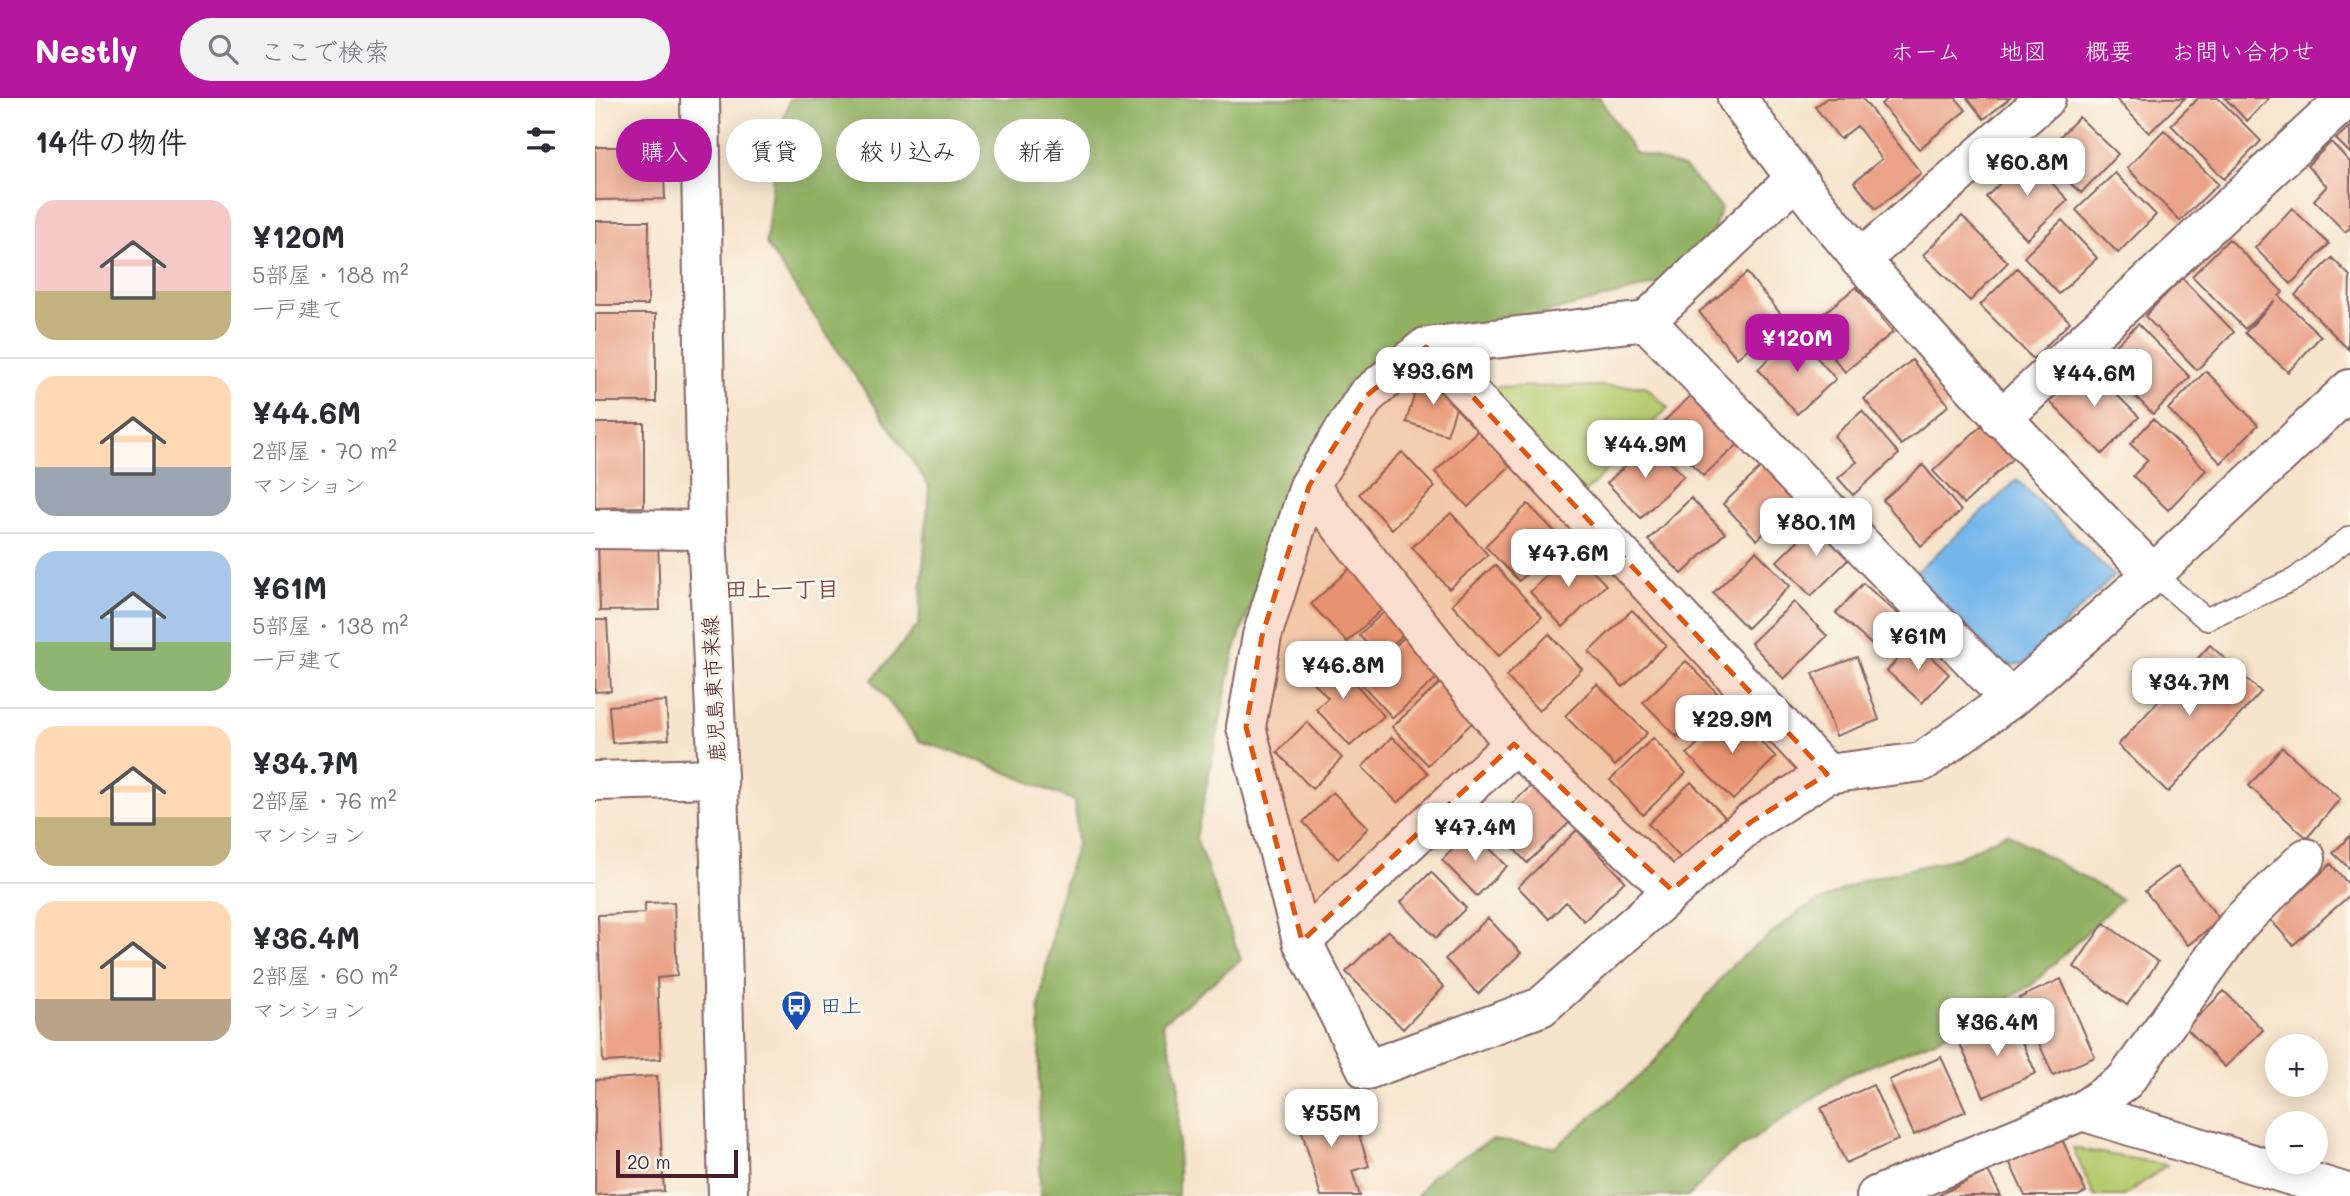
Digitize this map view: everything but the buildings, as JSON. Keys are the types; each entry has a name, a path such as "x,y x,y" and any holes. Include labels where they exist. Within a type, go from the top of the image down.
{"street":[{"name":"鹿児島東市来線","path":"700,98 707,530 718,778 728,1196"},
{"path":"1738,98 1794,180 1860,260 2001,419 2153,574"},
{"path":"1860,260 2046,98"},
{"path":"2001,419 2347,98"},
{"path":"1794,180 1646,321 1426,347 1366,396 1309,486 1262,636 1246,727 1302,941 1367,1070 1541,1007 1751,822 1827,774 1922,762 2010,699 2153,574 2350,389"},
{"path":"1646,321 2010,699"},
{"path":"1426,347 1827,774"},
{"path":"1309,486 1514,744 1672,890"},
{"path":"595,529 707,530"},
{"path":"1302,941 1514,744"},
{"path":"595,780 718,778"},
{"path":"1876,1196 2083,1111 2125,1081 2239,923 2306,858"},
{"path":"2083,1111 2350,1194"}],"lane":[{"path":"2153,574 2206,619 2295,579 2350,537"}],"highlighted area":[{"path":"1426,347 1827,774 1751,822 1672,890 1514,744 1302,941 1246,727 1262,636 1309,486 1366,396"}],"green space":[{"path":"790,98 1600,98 1634,152 1684,168 1721,207 1712,235 1700,254 1683,269 1657,284 1378,357 1347,384 1289,497 1234,652 1196,838 1241,960 1162,1023 1179,1081 1178,1196 1040,1196 1039,1006 1058,903 1077,844 1075,801 972,758 919,741 872,680 919,624 929,486 766,244 773,182 822,182 822,119 784,119"},
{"path":"1645,386 1668,408 1581,496 1476,387"},
{"path":"2007,833 2121,899 2032,985 1933,1041 1847,1075 1723,1160 1689,1196 1417,1196 1431,1176 1491,1140 1556,1147 1650,1067 1731,966 1801,910 1863,880 1957,858"},
{"path":"2073,1148 2167,1165 2124,1196 2094,1196"}],"water":[{"path":"2017,480 2114,576 2024,664 2004,665 1913,575"}],"place":[{"name":"田上","path":"797,1033"}],"district":[{"name":"田上一丁目","path":"782,589"}]}
